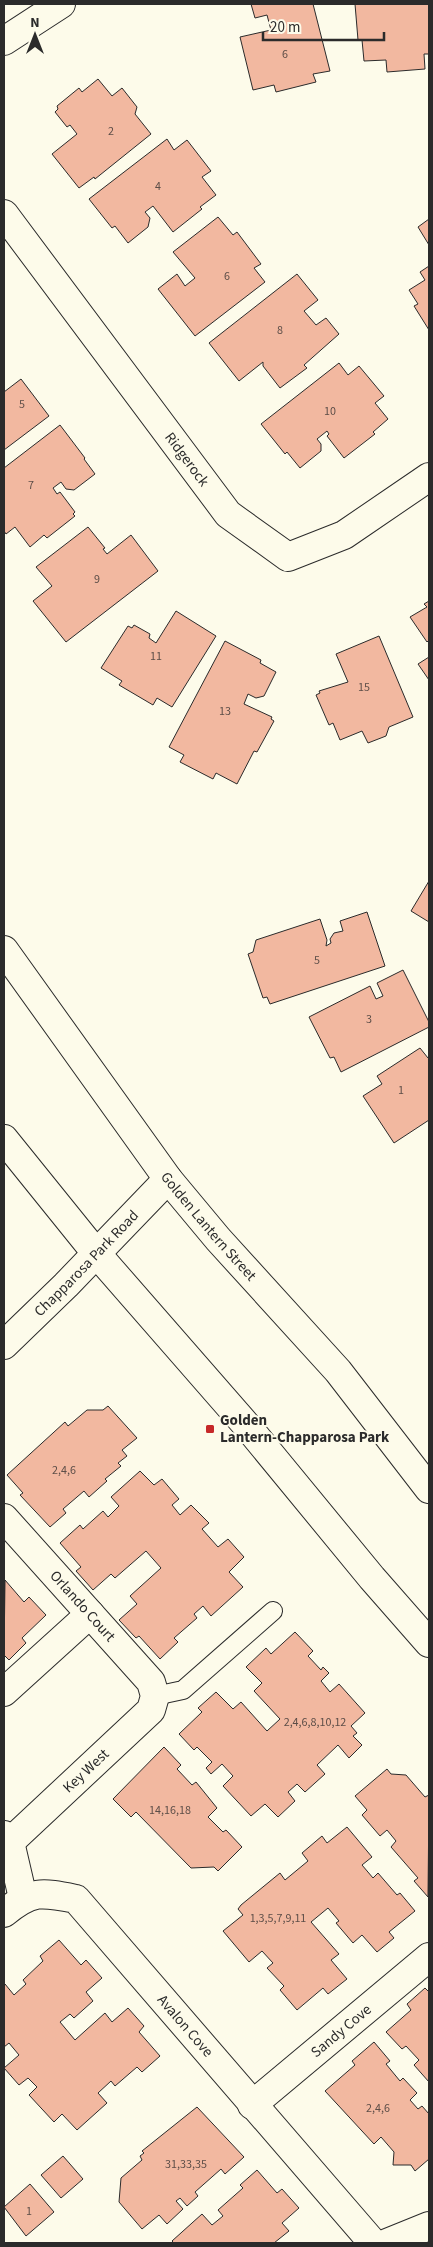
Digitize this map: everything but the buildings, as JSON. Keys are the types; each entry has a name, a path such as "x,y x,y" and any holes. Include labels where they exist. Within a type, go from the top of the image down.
{"street":[{"path":"4,41 61,4"},
{"name":"Ridgerock","path":"4,214 228,514 288,557 344,535 429,477"},
{"name":"Golden Lantern Street","path":"4,950 168,1179 218,1239 338,1372 429,1489"},
{"path":"4,1139 96,1253 247,1426 372,1578 429,1643"},
{"name":"Chapparosa Park Road","path":"4,1345 66,1285 168,1179"},
{"name":"Orlando Court","path":"4,1518 151,1682 155,1696"},
{"path":"4,1692 90,1614"},
{"name":"Key West","path":"7,1839 151,1710 155,1696"},
{"name":"Avalon Cove","path":"7,1839 13,1905 47,1893 76,1899 373,2243"},
{"name":"Sandy Cove","path":"252,2105 429,1957"},
{"path":"387,2243 429,2226"}],"lane":[{"path":"155,1696 183,1690 273,1611"}],"place":[{"name":"Golden Lantern-Chapparosa Park","path":"210,1429"}]}
